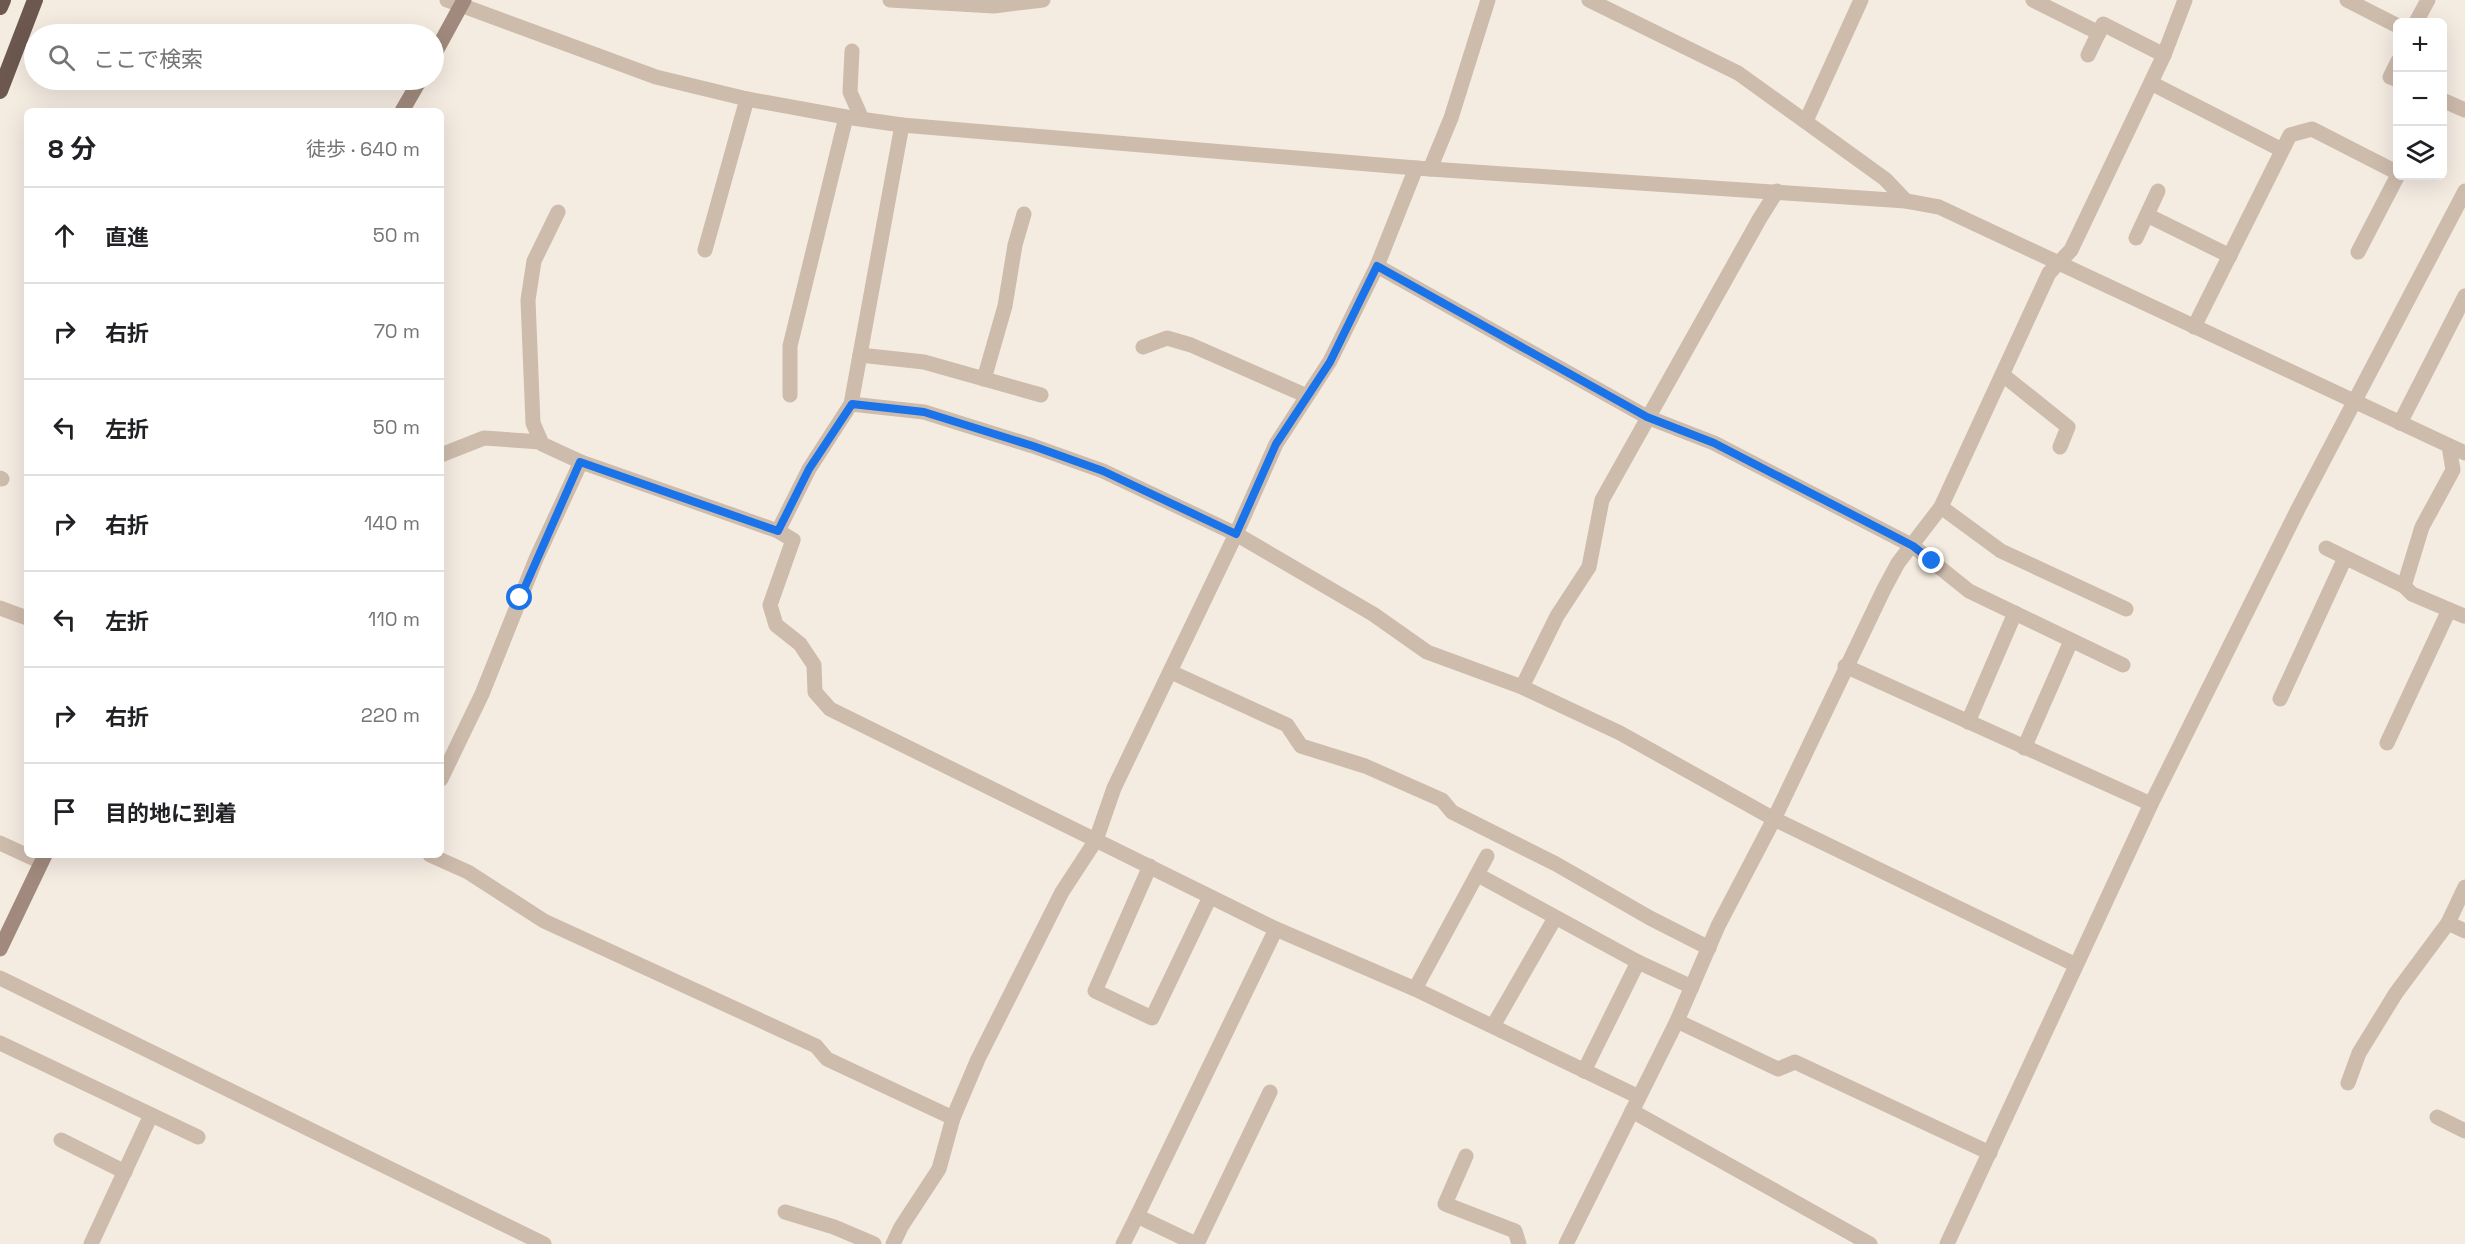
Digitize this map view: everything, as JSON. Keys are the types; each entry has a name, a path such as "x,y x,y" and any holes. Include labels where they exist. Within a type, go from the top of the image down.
{"highway":[{"path":"0,7 3,0"},
{"path":"26,24 35,0"},
{"path":"0,91 24,29"}],"main road":[{"path":"444,32 457,2"},
{"path":"404,108 414,90"},
{"path":"0,949 43,859"}],"street":[{"path":"890,0 994,6 1043,0"},
{"path":"893,1244 901,1227 939,1169 953,1118 978,1059 1062,892 1096,840 1114,788 1236,534 1276,444 1330,362 1423,169 1451,118 1488,0"},
{"path":"1589,0 1738,73 1885,179 1906,201"},
{"path":"1806,122 1861,0"},
{"path":"2033,0 2099,33"},
{"path":"1566,1244 1677,1021 1709,948 1774,819 1845,666 1898,563 1941,507 2049,273 2071,250 2164,55 2186,0"},
{"path":"2347,0 2393,24"},
{"path":"2418,18 2428,0"},
{"path":"457,2 656,77 747,99 902,125 1423,169 1906,201 1939,207 2059,261 2194,327 2465,453"},
{"path":"2088,55 2103,24 2164,55"},
{"path":"852,51 850,92 862,119"},
{"path":"2151,83 2282,150"},
{"path":"705,250 747,99"},
{"path":"2447,102 2465,110"},
{"path":"790,395 790,346 846,117"},
{"path":"778,531 809,469 852,404 902,125"},
{"path":"2194,327 2290,135 2312,129 2393,172"},
{"path":"2358,252 2394,180"},
{"path":"1522,687 1557,616 1589,567 1602,500 1777,191"},
{"path":"2136,238 2158,191"},
{"path":"1947,1244 2151,804 2299,507 2465,191"},
{"path":"541,442 533,423 528,300 534,261 558,212"},
{"path":"984,379 1005,306 1015,245 1024,214"},
{"path":"2147,215 2230,256"},
{"path":"1377,266 1647,417 1714,443 1913,546 1969,591 2122,665"},
{"path":"2400,423 2465,296"},
{"path":"1143,347 1167,338 1191,345 1307,396"},
{"path":"860,355 924,362 1041,395"},
{"path":"2003,375 2068,427 2060,447"},
{"path":"852,404 924,412 1033,446 1103,471 1236,534 1373,614 1426,652 1522,687 1620,733 1774,819 2076,965"},
{"path":"444,454 484,438 541,442 580,462 778,531 793,540 770,604 776,625 800,644 814,665 815,692 830,709 1276,929 1414,989 1584,1071 1870,1244"},
{"path":"2403,586 2422,527 2453,470 2449,446"},
{"path":"444,773 482,694 536,559 580,462"},
{"path":"1941,507 2001,551 2126,609"},
{"path":"2326,549 2403,586 2412,594 2456,613 2388,743"},
{"path":"2280,699 2345,558"},
{"path":"0,608 24,617"},
{"path":"1968,723 2015,613"},
{"path":"2024,748 2071,641"},
{"path":"1845,666 2151,804"},
{"path":"1171,672 1287,725 1301,746 1365,766 1442,800 1452,812 1556,864 1650,918 1709,948"},
{"path":"0,843 24,852"},
{"path":"1414,989 1487,856"},
{"path":"437,858 468,872 544,921 816,1046 827,1059 953,1118"},
{"path":"1150,866 1095,991 1152,1018 1210,897"},
{"path":"1478,875 1638,962 1692,987"},
{"path":"2348,1083 2359,1053 2396,993 2448,923 2465,887"},
{"path":"1493,1026 1555,918"},
{"path":"2448,923 2465,931"},
{"path":"1123,1244 1276,929"},
{"path":"1584,1071 1638,962"},
{"path":"0,978 544,1244"},
{"path":"1677,1021 1778,1069 1795,1062 1990,1153"},
{"path":"0,1043 198,1137"},
{"path":"1137,1216 1196,1244 1270,1092"},
{"path":"91,1244 151,1115"},
{"path":"2437,1117 2465,1131"},
{"path":"61,1140 125,1172"},
{"path":"1466,1156 1445,1204 1515,1231 1519,1244"},
{"path":"785,1212 834,1227 874,1244"}],"route":[{"path":"520,598 580,462 778,531 809,469 852,404 924,412 1033,446 1103,471 1236,534 1276,444 1330,362 1377,266 1647,417 1714,443 1913,546 1932,561"}]}
